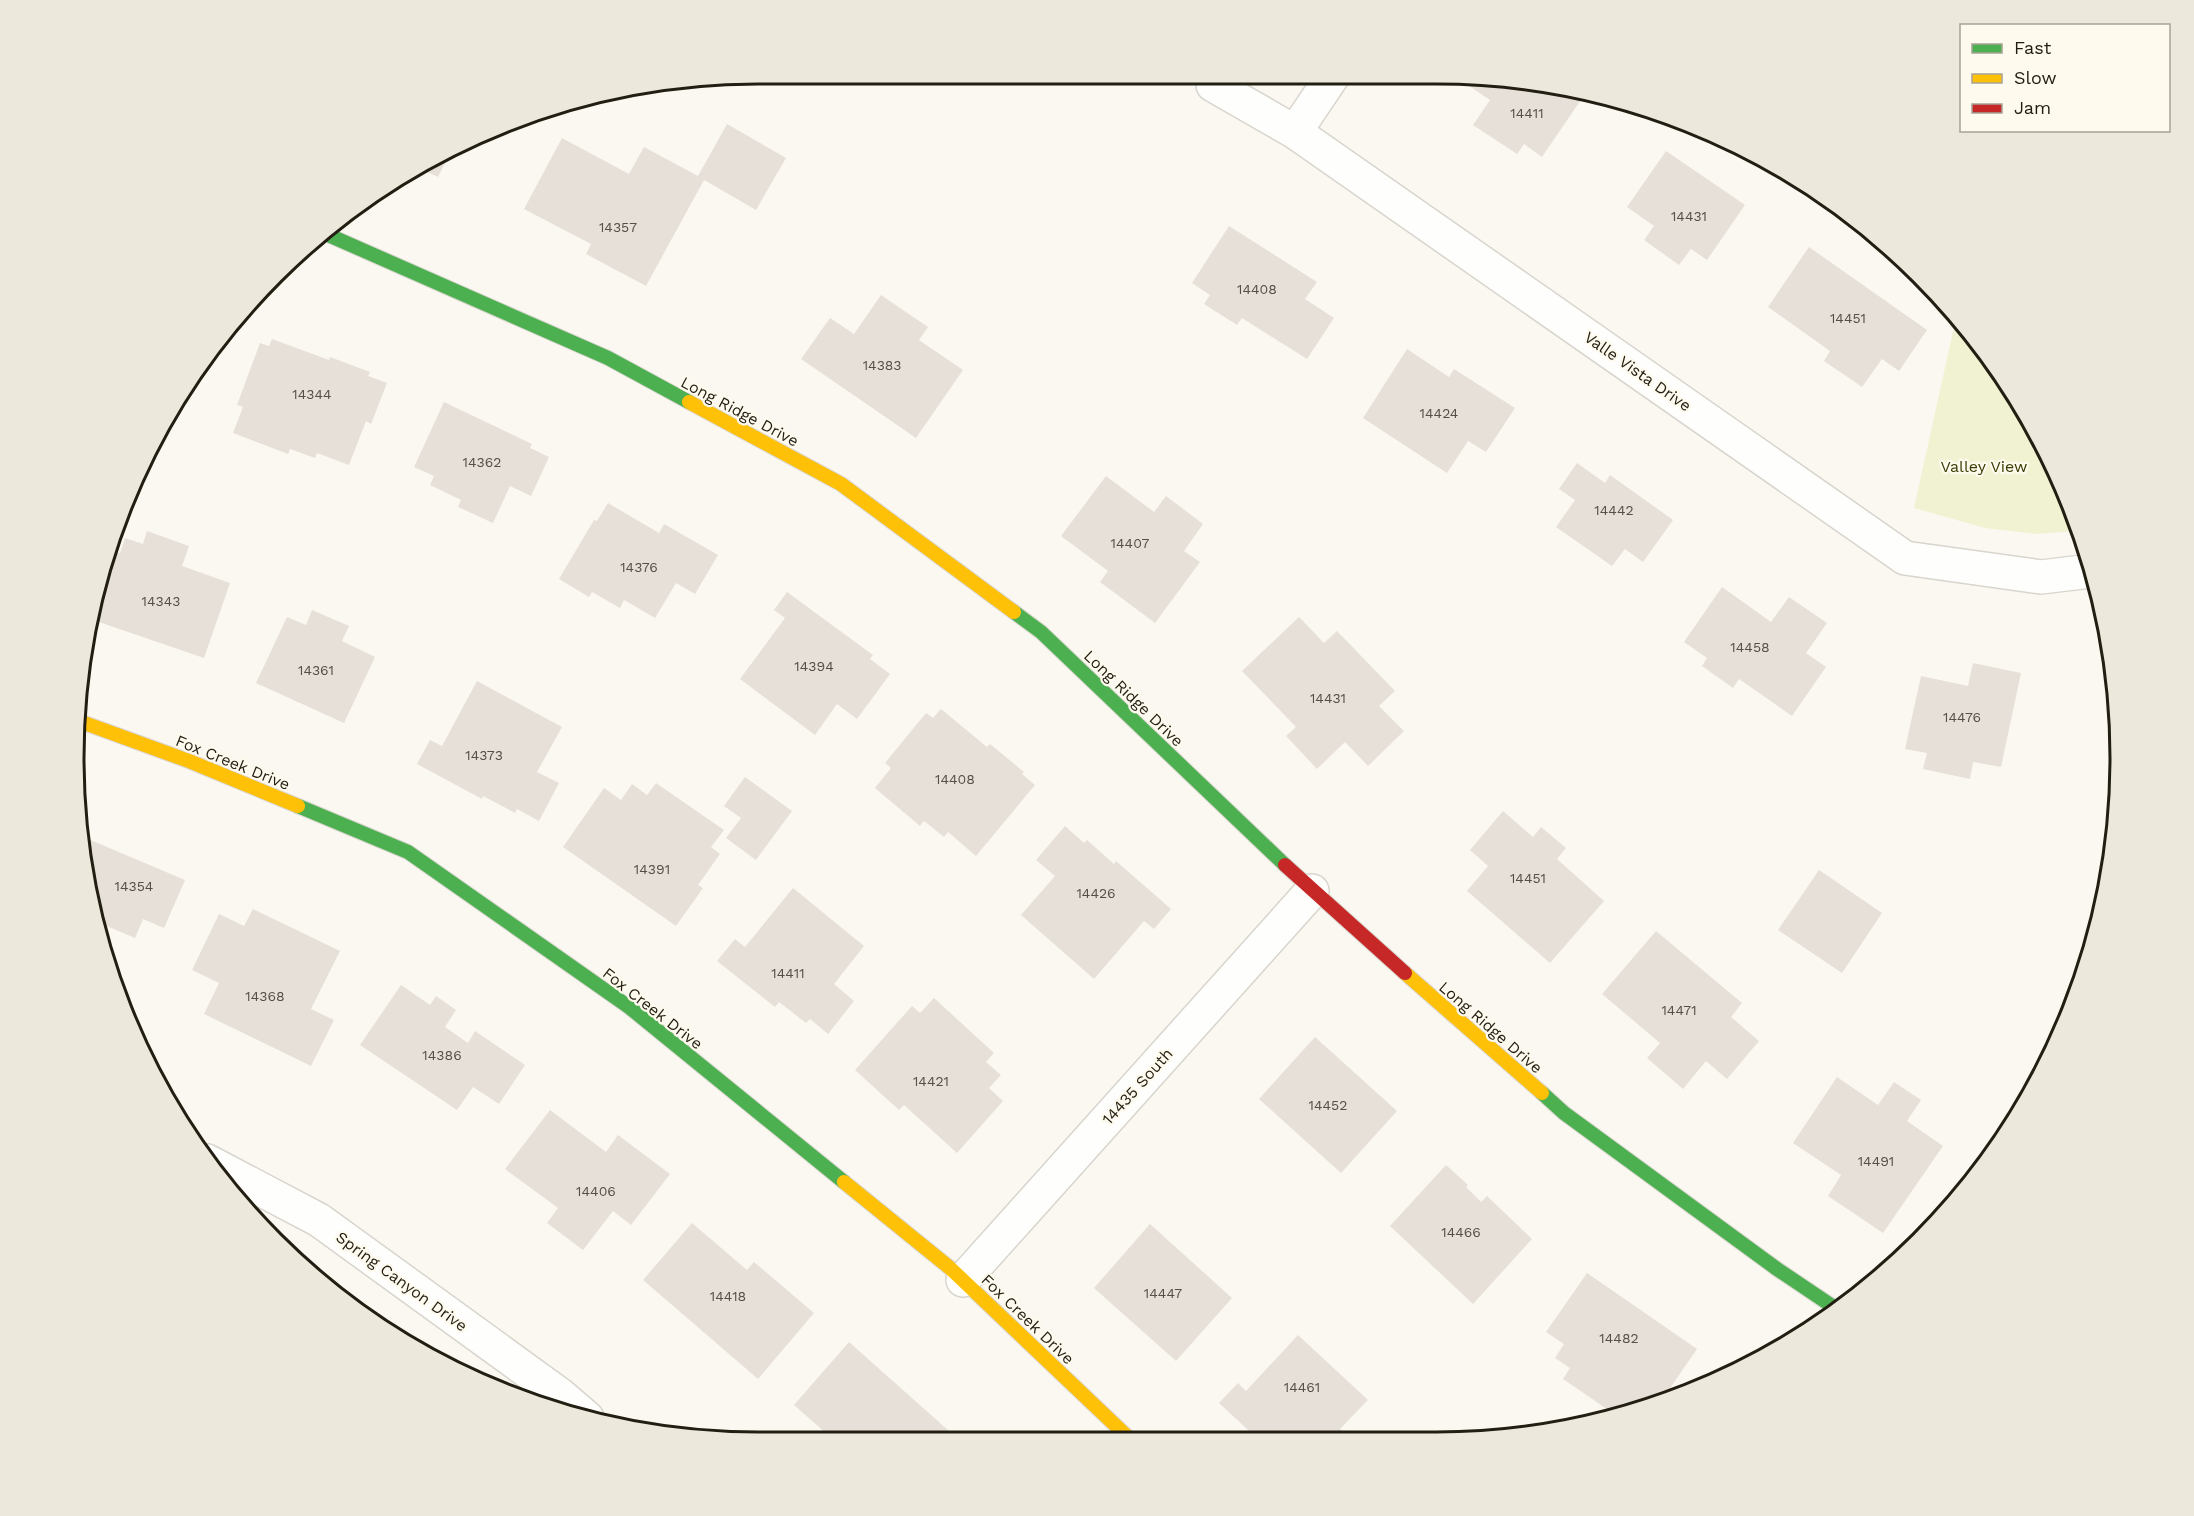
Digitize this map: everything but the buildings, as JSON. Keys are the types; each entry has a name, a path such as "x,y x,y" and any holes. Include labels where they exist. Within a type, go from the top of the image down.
{"street":[{"path":"1295,132 1327,84"},
{"name":"Valle Vista Drive","path":"1213,85 1295,132 1905,558 2041,577 2083,571"},
{"name":"Long Ridge Drive","path":"332,236 608,358 841,484 1041,632 1312,891 1564,1113 1777,1269 1830,1304"},
{"name":"Fox Creek Drive","path":"85,723 189,761 408,852 629,1007 963,1280 1122,1432"},
{"name":"14435 South","path":"963,1280 1312,891"},
{"name":"Spring Canyon Drive","path":"225,1171 319,1220 572,1405"}],"green space":[{"name":"Valley View","path":"1954,327 1971,348 2020,421 2059,500 2071,532 2036,534 1985,528 1914,508"}],"traffic: fast":[{"path":"332,236 608,358 689,402"},
{"path":"1014,612 1041,632 1285,865"},
{"path":"298,806 408,852 629,1007 844,1182"},
{"path":"1542,1093 1564,1113 1777,1269 1830,1304"}],"traffic: slow":[{"path":"689,402 841,484 1014,612"},
{"path":"85,723 189,761 298,806"},
{"path":"1405,973 1542,1093"},
{"path":"844,1182 950,1268 1122,1432"}],"traffic: jam":[{"path":"1285,865 1405,973"}]}
